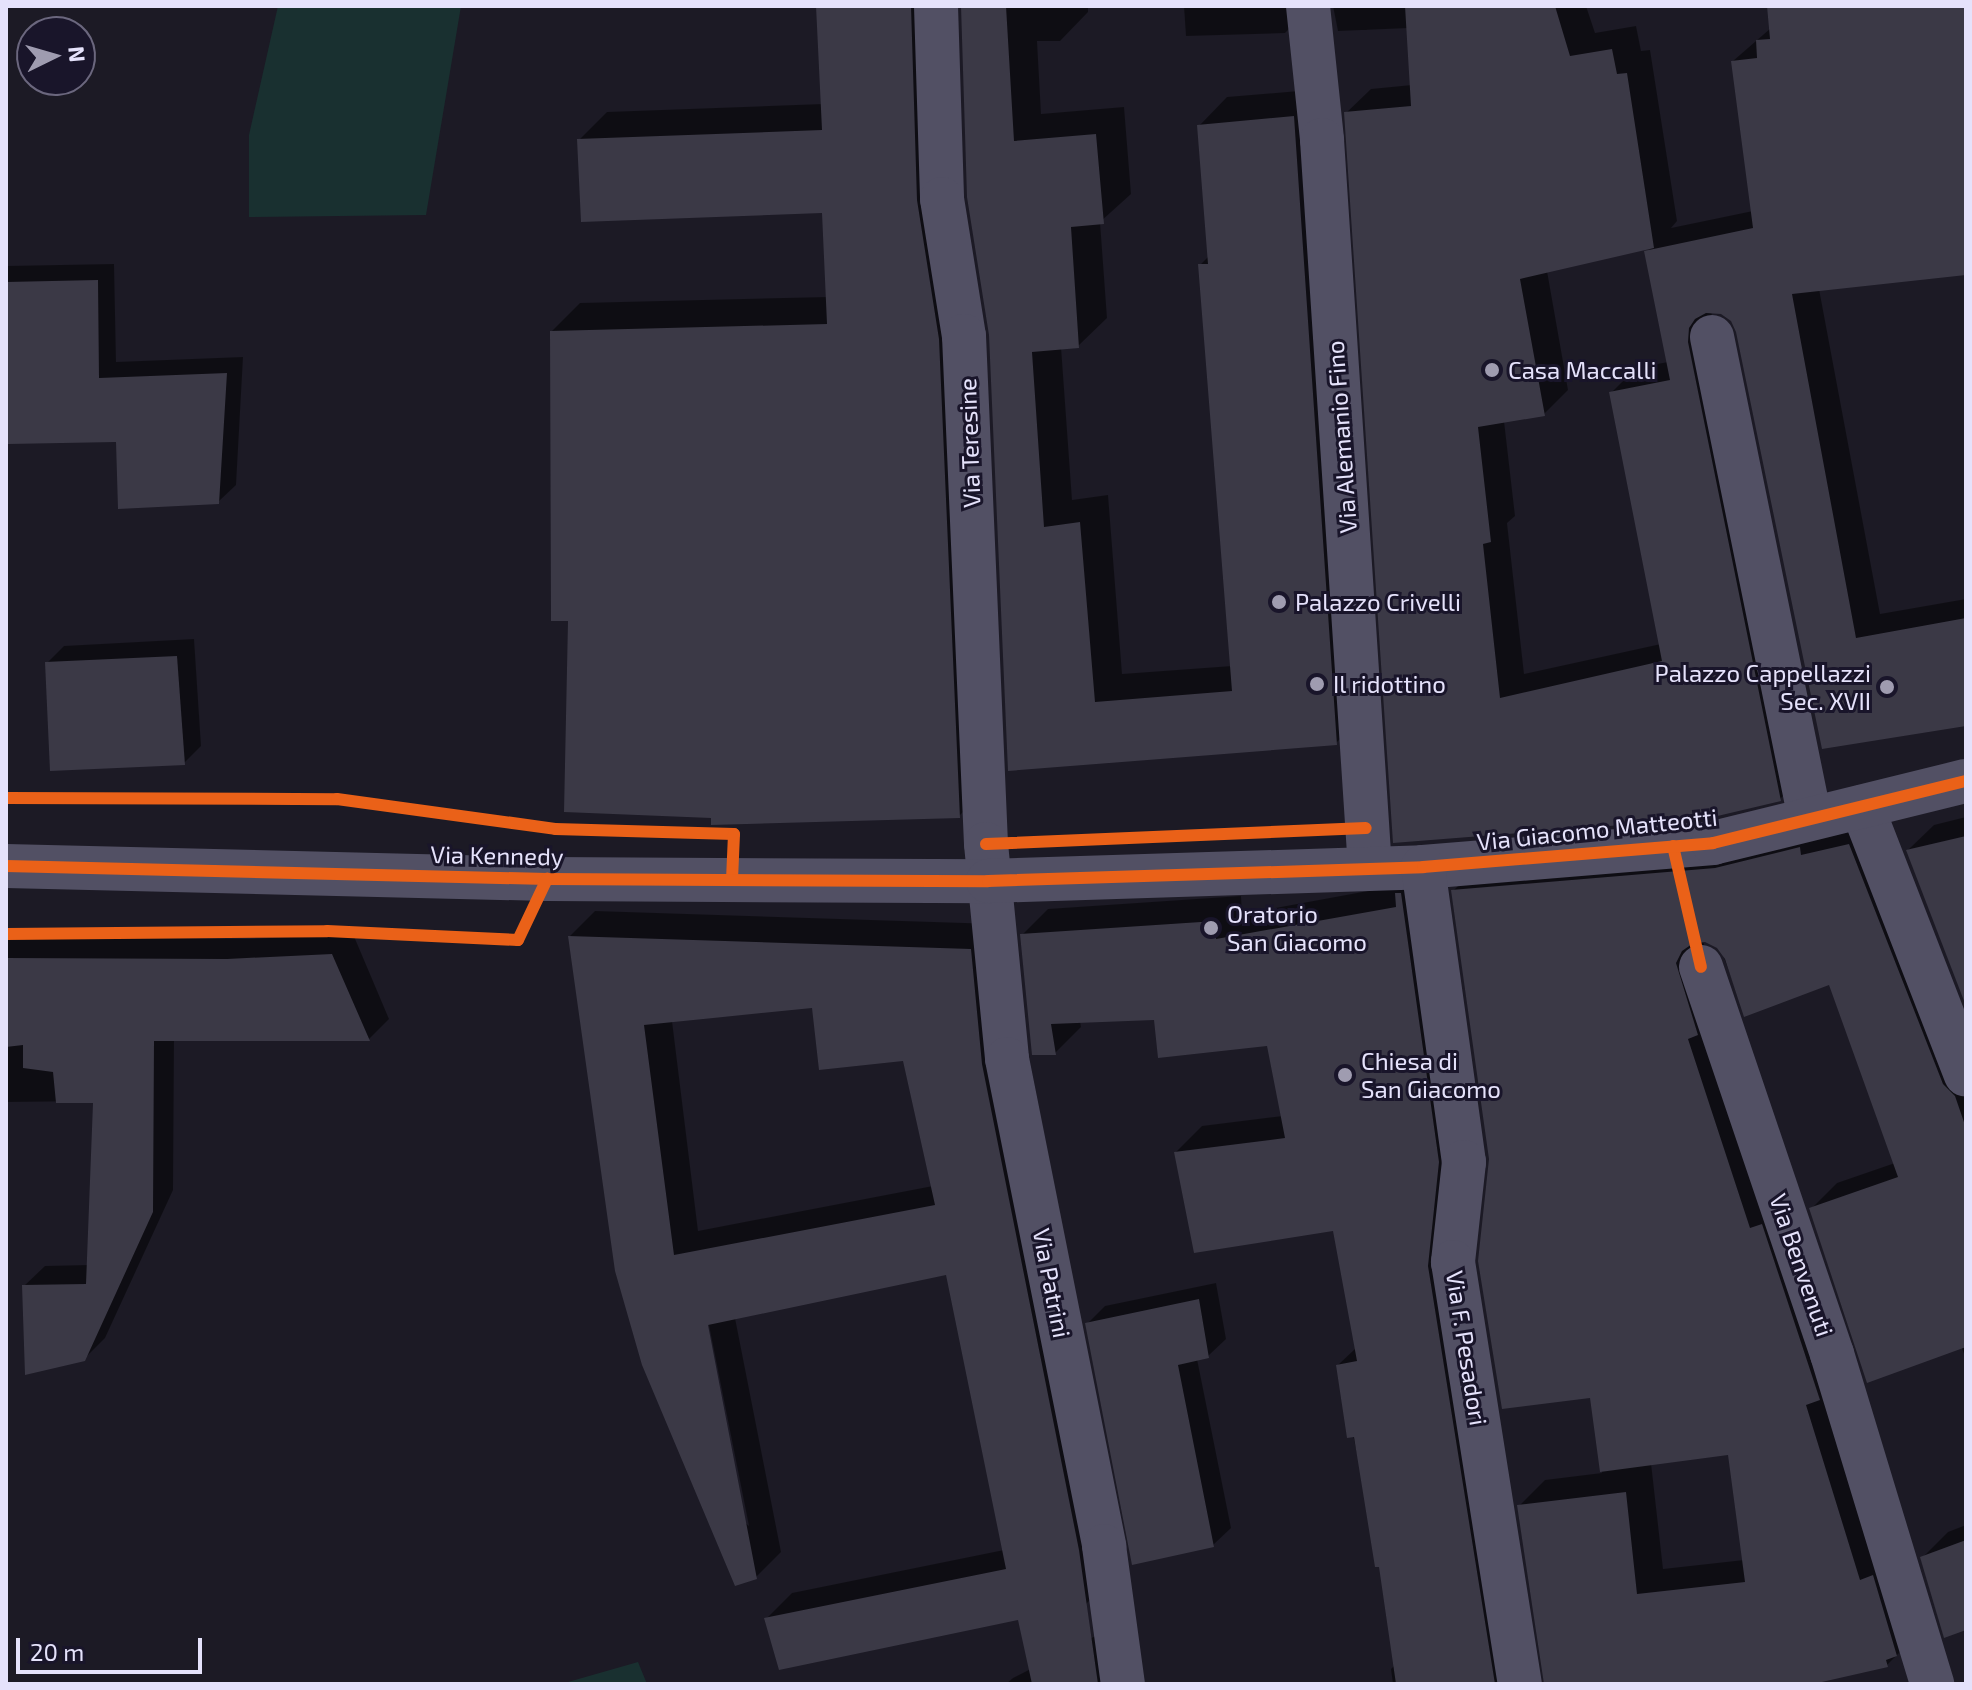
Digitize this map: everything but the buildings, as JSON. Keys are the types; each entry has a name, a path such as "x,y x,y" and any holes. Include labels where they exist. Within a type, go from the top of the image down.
{"street":[{"name":"Via Teresine","path":"936,6 942,199 964,336 988,881"},
{"name":"Via Alemanio Fino","path":"1308,6 1322,140 1370,868"},
{"path":"1712,337 1810,817"},
{"name":"Via Giacomo Matteotti","path":"1370,868 1423,867 1713,843 1966,781"},
{"path":"1862,807 1966,1075"},
{"name":"Via Kennedy","path":"6,866 547,879 988,881 1370,868"},
{"name":"Via F. Pesadori","path":"1423,867 1464,1162 1453,1262 1520,1684"},
{"name":"Via Patrini","path":"988,881 1007,1059 1104,1546 1123,1684"},
{"name":"Via Benvenuti","path":"1701,967 1832,1354 1932,1684"}],"green space":[{"path":"278,6 461,6 426,215 249,217 249,135"},
{"path":"638,1662 647,1684 561,1684"}],"cycle path":[{"path":"6,866 547,879 988,881 1423,867 1713,843 1966,781"},
{"path":"6,798 337,799 555,829 734,834 732,879"},
{"path":"986,844 1366,828"},
{"path":"1673,846 1701,967"},
{"path":"6,934 327,931 518,940 547,879"}],"place":[{"name":"Casa Maccalli","path":"1492,370"},
{"name":"Palazzo Crivelli","path":"1279,602"},
{"name":"Il ridottino","path":"1317,684"},
{"name":"Palazzo Cappellazzi Sec. XVII","path":"1887,687"},
{"name":"Oratorio San Giacomo","path":"1211,928"},
{"name":"Chiesa di San Giacomo","path":"1345,1075"}]}
